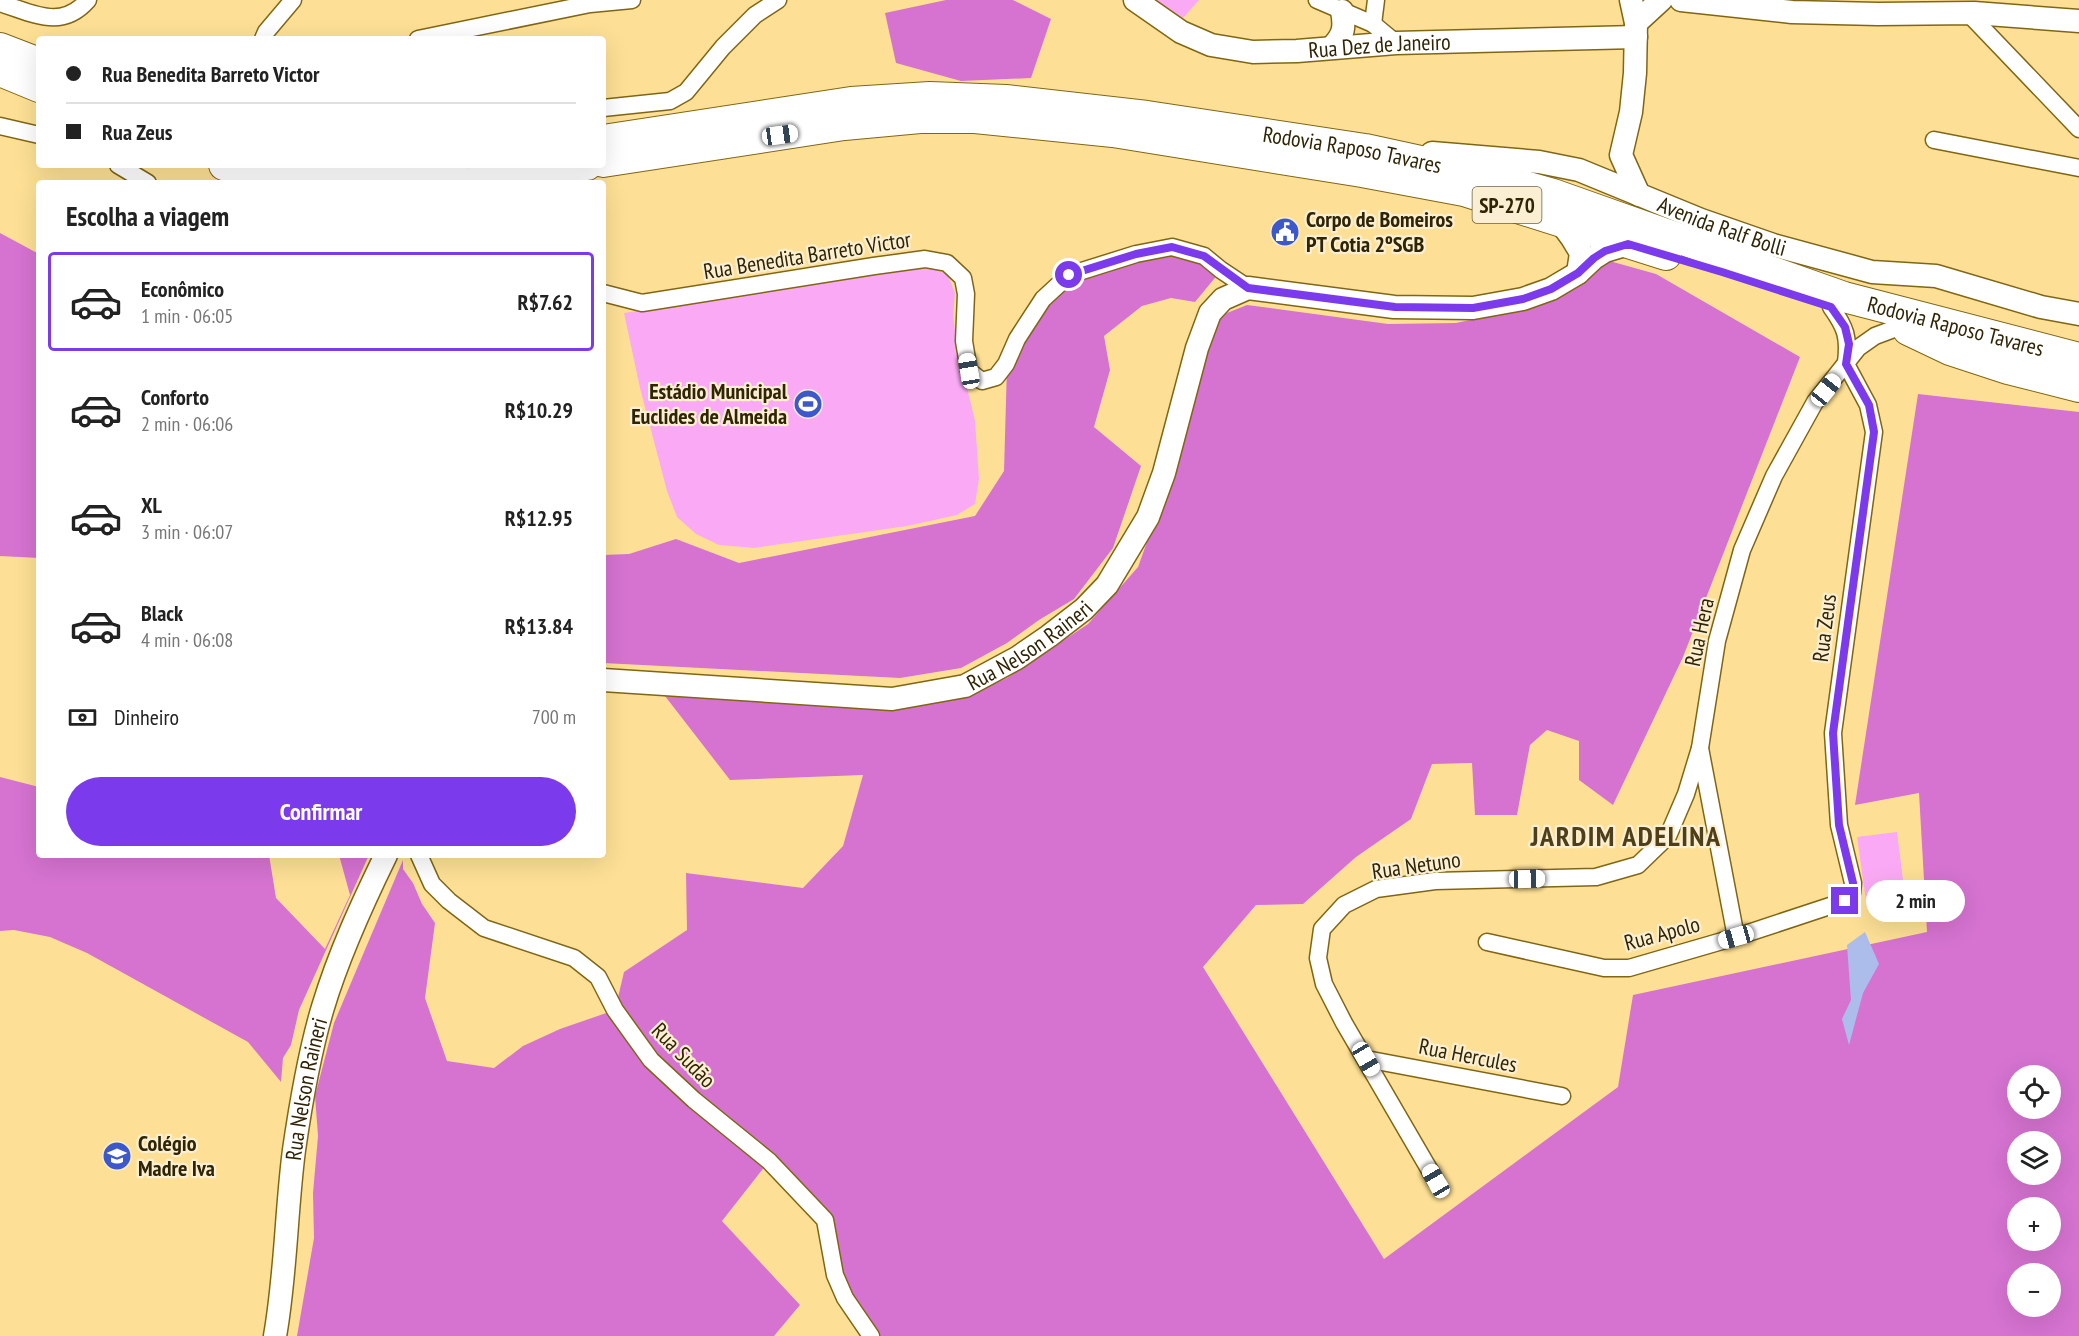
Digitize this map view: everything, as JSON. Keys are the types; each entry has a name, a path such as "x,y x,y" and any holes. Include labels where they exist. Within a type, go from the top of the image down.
{"highway":[{"path":"0,48 36,62"},
{"path":"0,71 36,86"},
{"path":"0,81 36,92"},
{"name":"Rodovia Raposo Tavares","path":"606,140 851,102 930,97 1006,100 1071,106 1365,149 1489,176 1553,194 1844,297 2050,351 2079,356"},
{"name":"Rodovia Raposo Tavares","path":"606,162 844,125 920,118 975,118 1113,132 1362,172 1464,191 1904,329 2079,370"},
{"path":"587,180 672,151"},
{"path":"233,168 267,180"},
{"path":"264,168 317,180"},
{"path":"364,168 382,171 418,168"},
{"path":"489,180 567,168"},
{"path":"1904,329 1950,350 2008,369 2079,387"}],"main road":[{"name":"Rua Dez de Janeiro","path":"1135,0 1181,32 1211,45 1253,52 1636,30"},
{"path":"1631,0 1636,30 1631,112 1621,155 1640,195"},
{"path":"1636,30 1661,0"},
{"path":"1681,0 1792,12 1853,7 2079,21"},
{"path":"1971,13 2016,0"},
{"path":"1332,47 1340,39 1345,26 1342,11"},
{"name":"Avenida Ralf Bolli","path":"1365,149 1479,156 1529,161 1579,170 1701,220 1773,245 1872,272 1936,276 2041,307 2079,314"},
{"path":"1592,175 1621,155"},
{"path":"1561,223 1581,254 1578,273"},
{"path":"1248,288 1395,307 1473,308 1523,299 1551,289 1578,273 1605,251 1628,244"},
{"name":"Rua Nelson Raineri","path":"606,680 892,699 964,686 1017,658 1083,609 1107,585 1148,518 1164,473 1189,374 1210,313 1223,299 1248,288"},
{"name":"Rua Nelson Raineri","path":"275,1336 282,1298 294,1152 304,1084 323,1007 351,927 385,858"}],"street":[{"path":"0,3 48,18 63,18 79,10 87,0"},
{"path":"264,36 293,0"},
{"path":"432,36 591,2 632,0"},
{"path":"606,108 670,101 686,92 731,39 755,15 778,0"},
{"path":"1317,0 1372,24 1396,43"},
{"path":"1372,24 1376,0"},
{"path":"1971,13 2079,129"},
{"path":"0,126 36,134"},
{"path":"1934,140 2079,168"},
{"path":"123,168 143,180"},
{"name":"Rua Benedita Barreto Victor","path":"606,294 642,303 884,264 925,259 947,263 963,278 966,294 964,341 969,371 982,381 996,377 1043,298 1069,275 1136,254 1172,247 1204,256 1248,288"},
{"path":"1831,307 1845,327 1849,344 1846,364"},
{"name":"Rua Hera","path":"1736,937 1700,748 1717,641 1742,550 1774,476 1810,411 1858,348 1875,336 1904,329"},
{"name":"Rua Zeus","path":"1845,901 1852,893 1853,883 1839,825 1833,733 1874,432 1869,405 1846,364"},
{"name":"Rua Netuno","path":"1436,1181 1324,984 1318,958 1322,929 1344,905 1376,889 1435,881 1596,877 1638,865 1668,836 1686,794 1700,748"},
{"name":"Rua Sudão","path":"420,858 432,884 449,901 484,928 574,958 598,977 615,1010 651,1060 694,1100 769,1161 825,1220 835,1275 845,1298 871,1336"},
{"name":"Rua Apolo","path":"1487,942 1604,968 1629,968 1736,937 1845,901"},
{"name":"Rua Hercules","path":"1366,1059 1562,1096"}],"shaded area":[{"path":"946,0 1013,0 1051,19 1031,78 961,81 896,63 885,13"},
{"path":"1155,0 1199,0 1183,18"},
{"path":"0,233 36,252 36,558 0,556"},
{"path":"1173,249 1206,258 1219,273 1195,302 1171,298 1142,306 1104,336 1110,370 1094,427 1141,466 1113,548 1074,599 1007,643 961,668 900,678 606,663 606,555 629,554 676,539 739,563 975,516 1004,471 1007,366 1019,341 1070,277"},
{"path":"1606,260 1656,274 1800,357 1683,657 1613,805 1579,780 1579,741 1547,730 1530,745 1517,815 1475,815 1472,763 1432,764 1411,819 1356,857 1303,904 1256,905 1203,967 1384,1259 1618,1087 1633,995 1927,932 1919,793 1855,805 1918,394 2079,412 2079,1336 871,1336 845,1298 825,1220 766,1165 722,1221 800,1305 774,1336 297,1336 314,1238 313,1193 318,1136 315,1096 334,1023 403,860 403,869 435,923 425,998 447,1061 494,1068 523,1046 560,1029 615,1010 624,972 687,930 686,873 803,888 843,846 863,775 730,780 665,696 909,704 963,698 1007,678 1088,624 1138,567 1169,493 1189,378 1213,326 1227,313 1247,305 1388,324 1456,323 1498,314"},
{"name":"Estádio Municipal Euclides de Almeida","path":"927,265 948,275 955,293 953,316 957,345 975,421 979,479 975,504 957,515 907,526 754,548 719,545 696,534 677,517 667,491 640,388 624,313"},
{"path":"0,777 36,786 36,858 269,858 276,898 325,949 350,895 340,858 368,858 299,1010 291,1045 283,1058 281,1082 248,1042 87,953 50,937 14,930 0,931"},
{"path":"1897,832 1906,903 1867,908 1857,837"}],"water":[{"path":"1865,932 1879,964 1863,993 1849,1045 1842,1019 1851,1000 1847,945"}],"place":[{"name":"Corpo de Bomeiros PT Cotia 2ºSGB","path":"1285,232"},
{"name":"Estádio Municipal Euclides de Almeida","path":"808,404"},
{"name":"Colégio Madre Iva","path":"117,1156"}],"district":[{"name":"JARDIM ADELINA","path":"1626,835"}],"route":[{"path":"1069,275 1136,254 1172,247 1204,256 1248,288 1395,307 1473,308 1523,299 1551,289 1578,273 1605,251 1628,244 1831,307 1845,327 1849,344 1846,364 1869,405 1874,432 1833,733 1839,825 1853,883 1852,893 1845,901"}]}
